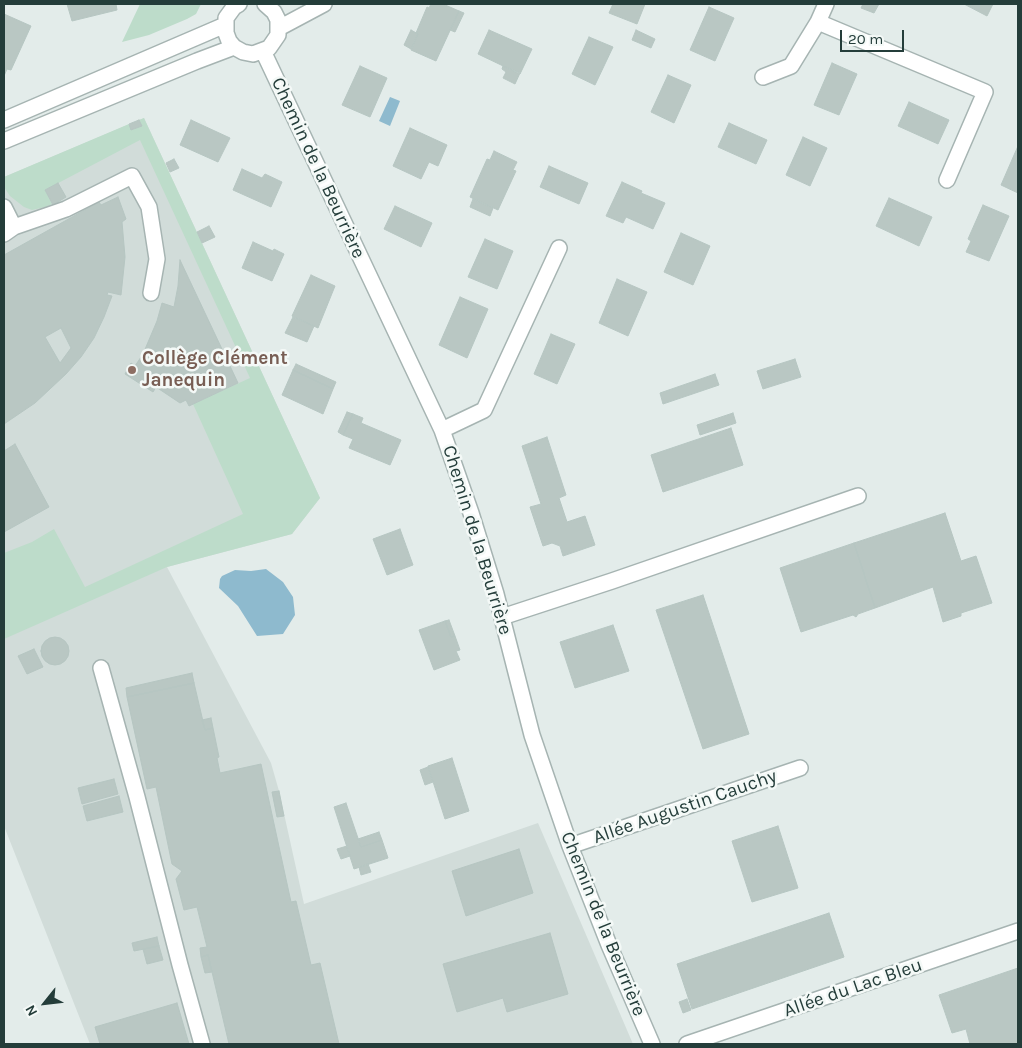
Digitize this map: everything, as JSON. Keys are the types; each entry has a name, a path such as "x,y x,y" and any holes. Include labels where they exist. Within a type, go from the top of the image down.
{"street":[{"path":"235,5 226,18 225,25 229,41 234,47 243,52 253,54 263,52 274,42 279,28 278,20 269,4"},
{"path":"279,28 324,4"},
{"path":"763,77 791,66 818,22 826,4"},
{"path":"818,22 986,92 947,180"},
{"path":"4,120 225,25"},
{"path":"4,141 234,47"},
{"name":"Chemin de la Beurrière","path":"263,52 442,430 472,513 502,617 532,735 570,846 609,945 652,1044"},
{"path":"4,207 9,231 66,209 132,176 149,207 157,259 151,293"},
{"path":"442,430 484,410 559,248"},
{"path":"502,617 858,496"},
{"path":"101,668 202,1044"},
{"name":"Allée Augustin Cauchy","path":"570,846 800,768"},
{"name":"Allée du Lac Bleu","path":"687,1044 1018,931"}],"shaded area":[{"path":"144,118 320,498 292,534 167,567 271,763 304,904 538,823 633,1044 90,1044 4,826 4,177"}],"green space":[{"path":"140,4 201,4 196,14 187,19 149,35 122,42"},
{"path":"144,118 320,498 292,534 167,567 4,639 4,553 32,542 54,529 85,587 243,514 193,404 250,378 140,140 45,190 52,204 45,207 32,210 24,207 10,196 4,187 4,177 129,124 132,130 142,126 139,120"}],"water":[{"path":"390,97 400,101 390,126 379,121"},
{"path":"266,569 283,582 293,597 295,615 283,634 257,636 238,606 219,588 220,579 222,576 235,570 251,571"}],"building":[{"path":"67,4 116,4 117,10 72,21"},
{"path":"431,4 443,4 459,11 436,61 411,50 427,7 429,8"},
{"path":"613,4 645,4 637,24 609,13"},
{"path":"863,4 879,4 874,13 861,8"},
{"path":"964,4 993,4 987,16"},
{"path":"709,7 734,18 715,61 690,50"},
{"path":"459,11 464,13 455,32 450,30"},
{"path":"4,14 31,26 11,70 7,69 4,76"},
{"path":"411,30 418,34 411,49 404,45"},
{"path":"489,30 532,49 520,74 478,54"},
{"path":"636,30 655,39 651,48 632,40"},
{"path":"589,37 613,47 595,85 572,74"},
{"path":"832,63 857,74 839,115 814,105"},
{"path":"360,66 387,78 370,117 342,105"},
{"path":"503,66 520,73 515,84 503,78 506,72 502,69"},
{"path":"668,75 691,85 674,123 651,112"},
{"path":"909,102 949,120 938,144 898,126"},
{"path":"139,120 142,126 131,130 129,124"},
{"path":"191,120 230,138 218,162 180,145"},
{"path":"729,123 767,140 756,164 718,147"},
{"path":"410,128 447,145 438,166 429,162 421,179 393,166"},
{"path":"803,137 827,148 810,186 786,175"},
{"path":"1018,146 1018,193 1001,185"},
{"path":"494,151 517,162 513,170 516,171 498,210 470,197 487,159 490,160"},
{"path":"174,159 179,168 170,172 166,163"},
{"path":"549,166 588,183 579,204 540,187"},
{"path":"242,169 262,178 265,174 282,182 271,207 233,190"},
{"path":"622,182 642,191 641,193 665,203 653,229 626,217 623,223 606,216"},
{"path":"58,183 66,197 53,205 45,190"},
{"path":"118,197 126,219 122,222 125,257 121,295 108,292 107,295 112,296 94,338 66,374 35,403 4,424 4,255 99,202 101,205","holes":["61,328 71,348 60,363 45,337"]},
{"path":"889,198 932,217 919,246 876,226"},
{"path":"473,199 493,208 490,216 470,207"},
{"path":"983,205 1009,216 989,261 966,252 971,241 968,239"},
{"path":"395,206 432,223 421,247 384,229"},
{"path":"209,226 215,237 202,243 197,232"},
{"path":"681,233 710,246 693,285 664,272"},
{"path":"485,239 513,251 497,289 468,277"},
{"path":"253,242 284,254 272,281 242,268"},
{"path":"180,260 238,383 189,406 186,400 180,403 156,387 153,392 125,374 131,363 135,366 143,354 157,321 162,303 174,307"},
{"path":"311,275 335,286 318,328 292,316"},
{"path":"617,279 647,292 628,336 599,323"},
{"path":"460,297 488,309 467,358 439,345"},
{"path":"293,317 314,326 307,342 285,333"},
{"path":"551,334 575,344 557,384 534,374"},
{"path":"795,359 801,377 763,389 757,371"},
{"path":"296,364 336,382 333,389 293,370"},
{"path":"293,370 333,389 323,414 282,395"},
{"path":"715,374 719,385 663,404 660,393"},
{"path":"347,412 353,414 343,435 338,432"},
{"path":"733,413 736,423 700,435 697,425"},
{"path":"353,414 363,418 361,423 401,440 390,465 349,448 353,439 343,435"},
{"path":"731,428 743,465 663,492 651,455"},
{"path":"547,437 566,495 559,498 567,522 585,516 595,545 563,556 560,546 552,543 543,546 530,507 541,504 522,446"},
{"path":"15,444 49,507 4,532 4,451"},
{"path":"945,513 961,561 976,556 992,603 961,613 961,616 943,622 933,587 875,608 854,543"},
{"path":"400,529 413,565 387,575 373,539"},
{"path":"854,543 875,608 858,614 856,617 853,615 801,632 780,568"},
{"path":"703,595 749,734 703,749 656,610"},
{"path":"449,620 455,636 451,637 445,621"},
{"path":"445,621 451,637 455,636 460,650 456,651 460,660 434,670 419,630"},
{"path":"613,625 629,671 575,688 560,642"},
{"path":"55,637 65,641 69,651 65,661 55,665 45,661 41,651 45,641"},
{"path":"34,649 43,667 27,674 18,656"},
{"path":"192,673 194,683 127,697 126,688"},
{"path":"194,683 205,730 213,728 220,773 261,764 291,902 296,901 311,965 320,963 339,1044 229,1044 208,955 201,957 200,948 207,947 197,907 184,910 176,879 182,871 172,864 156,787 147,789 127,697"},
{"path":"211,718 213,728 205,730 202,720"},
{"path":"452,758 469,811 445,819 428,766"},
{"path":"428,767 433,782 425,785 420,770"},
{"path":"114,779 118,794 82,804 78,788"},
{"path":"279,791 284,816 277,817 272,792"},
{"path":"119,796 123,812 87,821 83,806"},
{"path":"346,803 361,847 382,840 388,858 354,869 334,807"},
{"path":"778,826 798,888 752,902 732,841"},
{"path":"379,832 382,840 361,847 358,839"},
{"path":"347,846 350,856 341,859 337,849"},
{"path":"519,849 533,893 466,916 452,871"},
{"path":"368,864 371,872 361,875 359,867"},
{"path":"829,913 844,957 692,1009 677,964"},
{"path":"550,933 568,994 507,1012 503,998 457,1012 443,964"},
{"path":"157,937 159,946 134,951 132,943"},
{"path":"159,946 163,960 147,964 143,949"},
{"path":"208,955 212,972 205,973 201,957"},
{"path":"1018,968 1018,1044 970,1044 966,1029 952,1033 939,995"},
{"path":"687,999 691,1010 683,1013 679,1002"},
{"path":"177,1003 189,1044 100,1044 95,1027"}],"place":[{"name":"Collège Clément Janequin","path":"132,370"}]}
